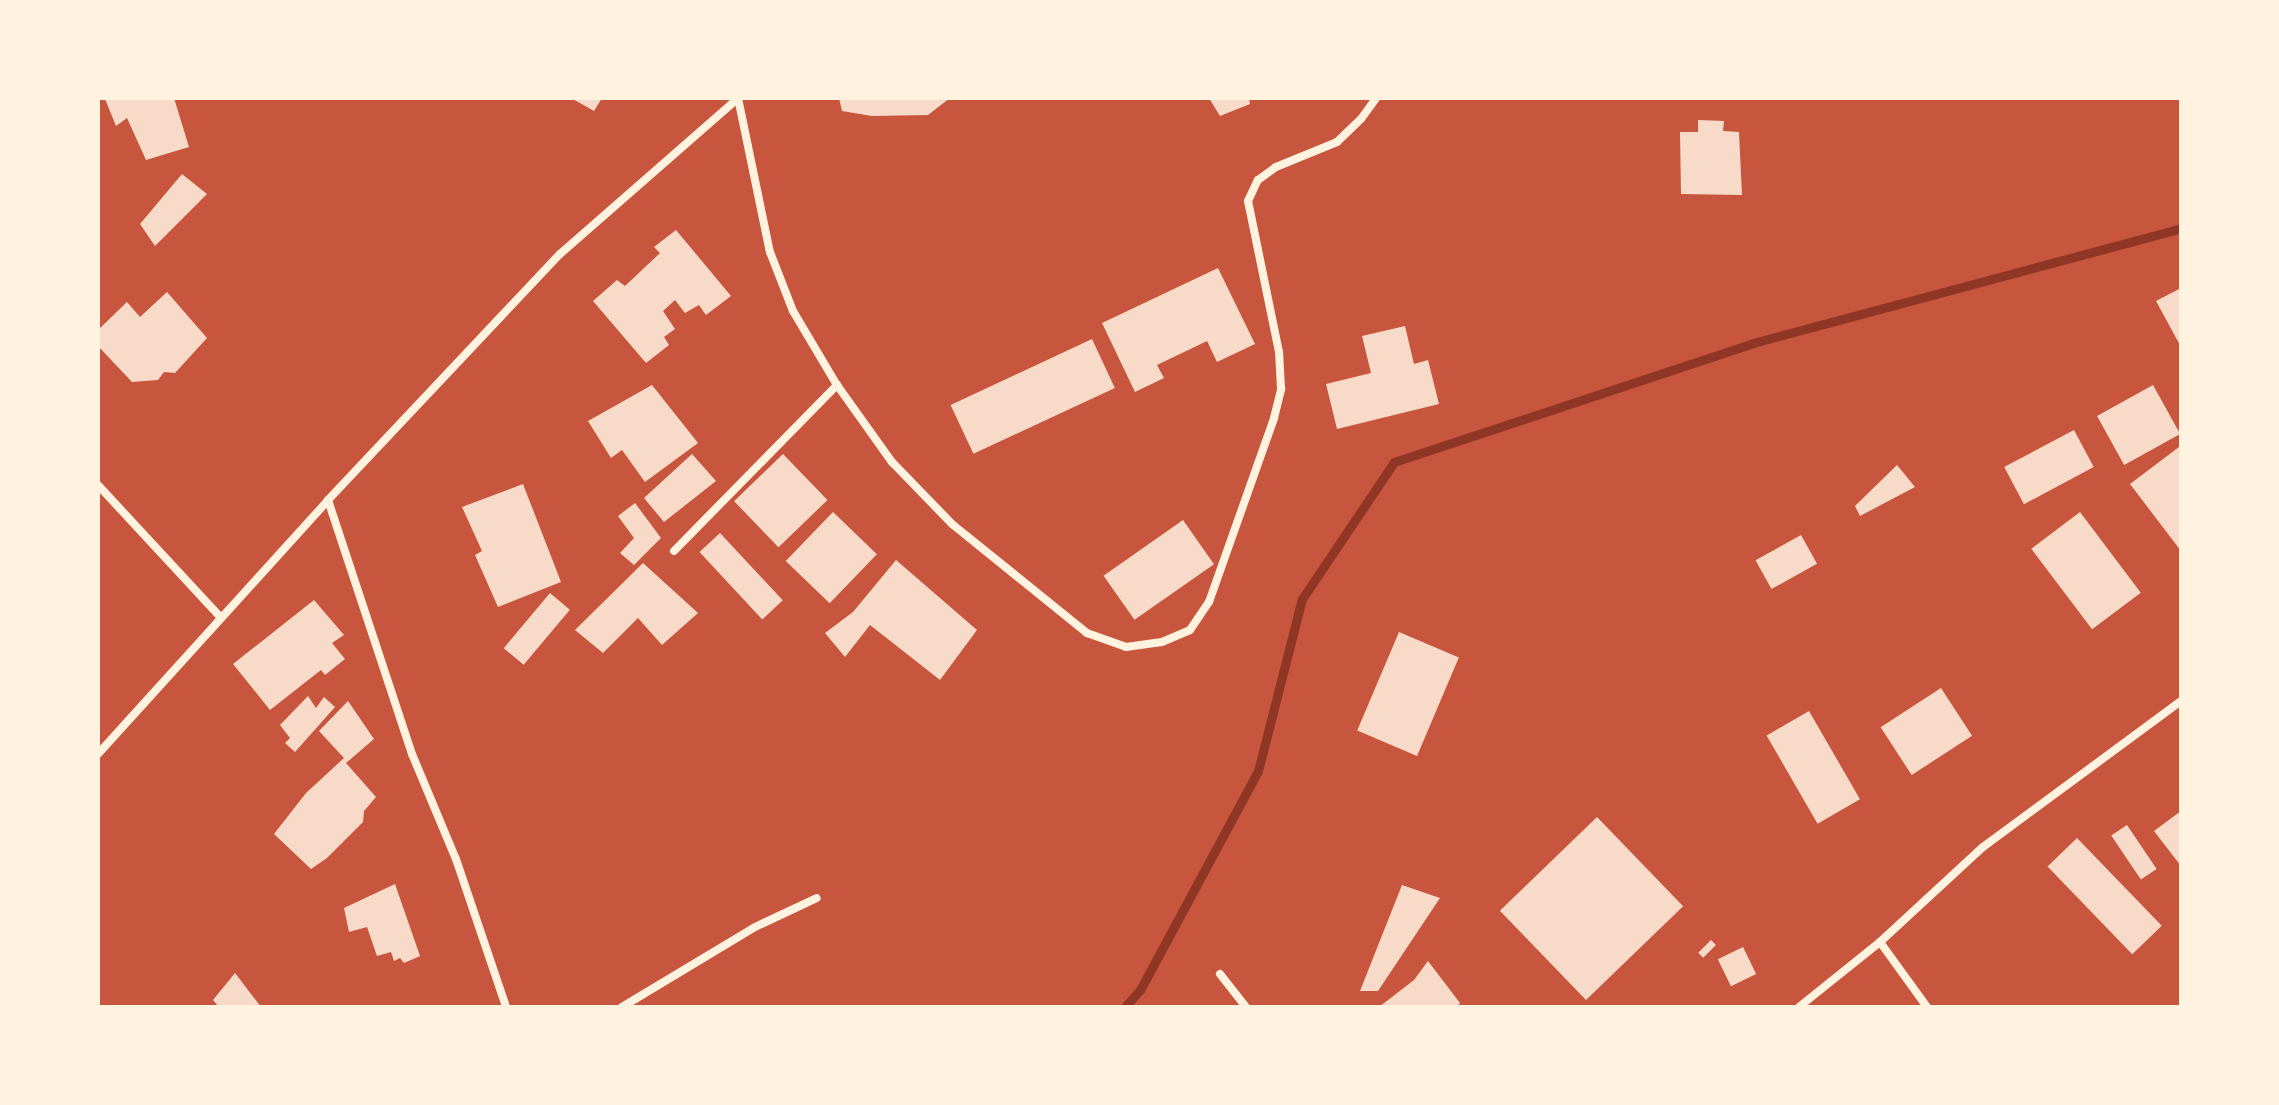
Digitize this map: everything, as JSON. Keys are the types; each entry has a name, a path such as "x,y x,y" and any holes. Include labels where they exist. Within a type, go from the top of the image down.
{"street":[{"path":"98,754 328,500 560,254 738,98 770,252 793,311 837,385 892,462 952,524 1087,633 1126,647 1162,642 1190,630 1209,602 1281,389 1279,352 1248,201 1258,180 1276,167 1337,142 1361,119 1376,98"},
{"path":"674,551 837,385"},
{"path":"98,485 221,618"},
{"path":"328,500 412,754 456,859 506,1007"},
{"path":"1799,1007 1880,942 1983,847 2181,701"},
{"path":"622,1007 755,927 817,898"},
{"path":"1880,942 1927,1007"},
{"path":"1220,974 1246,1007"}],"building":[{"path":"174,98 189,147 146,160 127,118 116,126 105,99"},
{"path":"571,98 602,98 594,111"},
{"path":"839,98 950,98 928,115 872,116 842,111"},
{"path":"1209,98 1249,98 1250,104 1220,116"},
{"path":"1698,120 1724,121 1723,131 1739,132 1742,195 1681,194 1680,132 1698,132"},
{"path":"182,174 207,194 155,246 140,224"},
{"path":"676,230 731,296 706,315 699,305 685,313 675,300 663,311 675,329 664,337 669,345 646,363 593,301 617,280 625,286 660,253 654,247"},
{"path":"1218,268 1255,344 1217,362 1207,341 1157,365 1164,378 1135,392 1102,323"},
{"path":"2181,288 2181,347 2156,301"},
{"path":"167,292 207,338 175,373 164,372 158,380 132,382 98,346 98,330 127,302 140,317"},
{"path":"1405,326 1414,364 1428,360 1439,404 1337,429 1326,384 1371,373 1362,336"},
{"path":"1092,339 1115,388 973,454 951,405"},
{"path":"652,385 698,443 645,482 622,450 611,458 588,421"},
{"path":"2153,385 2180,434 2124,465 2097,416"},
{"path":"2074,430 2094,467 2024,504 2004,467"},
{"path":"2179,447 2181,449 2181,551 2130,484"},
{"path":"692,454 716,481 664,522 644,498"},
{"path":"783,454 827,500 779,547 734,501"},
{"path":"1897,465 1915,487 1860,516 1855,506"},
{"path":"523,484 561,582 498,607 475,555 482,551 462,507"},
{"path":"635,503 661,538 634,565 620,553 634,538 618,516"},
{"path":"833,512 877,554 830,603 786,561"},
{"path":"2080,512 2141,593 2092,629 2031,549"},
{"path":"1183,520 1214,564 1135,620 1104,576"},
{"path":"720,533 783,600 762,619 700,552"},
{"path":"1801,535 1817,564 1772,589 1756,560"},
{"path":"896,560 977,630 940,680 870,625 845,657 825,633 853,612"},
{"path":"643,563 698,613 662,645 638,618 603,653 575,630"},
{"path":"550,593 570,610 524,665 504,648"},
{"path":"314,600 344,635 332,643 345,659 325,675 321,670 270,710 233,664"},
{"path":"1399,632 1459,657 1417,756 1357,730"},
{"path":"1941,688 1972,736 1912,775 1881,727"},
{"path":"308,696 316,708 324,697 335,707 295,752 285,743 290,738 280,725"},
{"path":"348,701 374,739 346,763 376,797 364,811 363,822 327,858 311,869 274,834 306,793 344,758 319,731"},
{"path":"1809,711 1860,799 1818,824 1767,736"},
{"path":"2181,811 2181,866 2154,831"},
{"path":"1597,817 1683,906 1586,1000 1500,911"},
{"path":"2127,825 2157,869 2141,880 2111,836"},
{"path":"2077,838 2162,926 2132,954 2048,866"},
{"path":"395,884 420,956 404,963 400,958 394,961 391,952 377,956 367,927 349,932 344,908"},
{"path":"1402,885 1440,898 1378,991 1360,991"},
{"path":"1711,940 1716,945 1703,958 1698,953"},
{"path":"1743,947 1756,974 1731,986 1718,959"},
{"path":"1428,961 1460,1003 1457,1007 1379,1007 1414,980"},
{"path":"235,973 261,1007 219,1007 213,1000"}],"waterway":[{"path":"1125,1007 1140,990 1258,771 1302,599 1394,462 1753,343 2181,228"}]}
